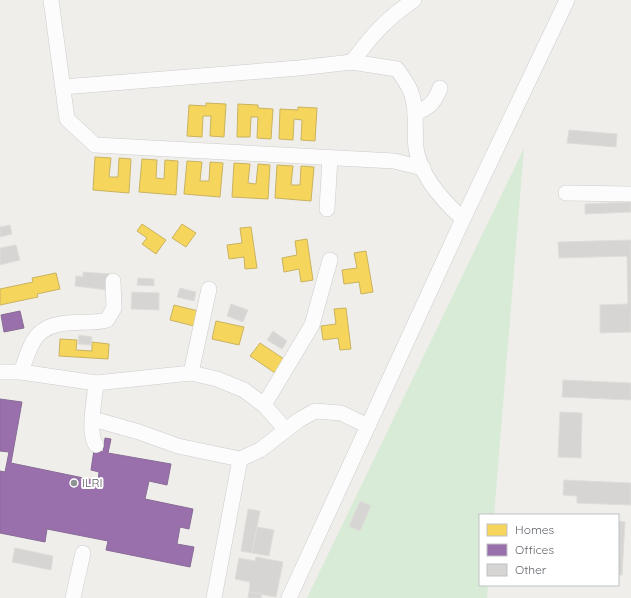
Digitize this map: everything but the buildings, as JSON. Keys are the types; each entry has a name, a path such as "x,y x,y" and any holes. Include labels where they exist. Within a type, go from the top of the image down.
{"street":[{"path":"51,0 68,121 70,121 95,145 394,161 423,168"},
{"path":"352,62 382,25 393,14 414,0"},
{"path":"289,598 463,219 567,0"},
{"path":"63,87 299,68 352,62 397,69 411,91 415,113 416,150 423,168 445,202 463,219"},
{"path":"415,113 426,109 436,99 440,88"},
{"path":"327,209 330,158"},
{"path":"566,193 631,194"},
{"path":"264,405 312,325 330,260"},
{"path":"21,372 32,341 44,330 67,323 95,324 107,320 114,308 113,281"},
{"path":"191,373 209,289"},
{"path":"0,372 21,372 96,383 191,373 217,379 244,390 264,405 286,430"},
{"path":"96,383 92,435 96,445"},
{"path":"93,419 139,432 178,446 240,459 260,450 286,430 315,411 341,413 368,426"},
{"path":"214,598 240,459"},
{"path":"73,598 83,554"}],"green space":[{"path":"524,148 494,514 479,514 479,586 488,586 487,598 307,598"}],"place":[{"name":"ILRI","path":"74,483"}]}
